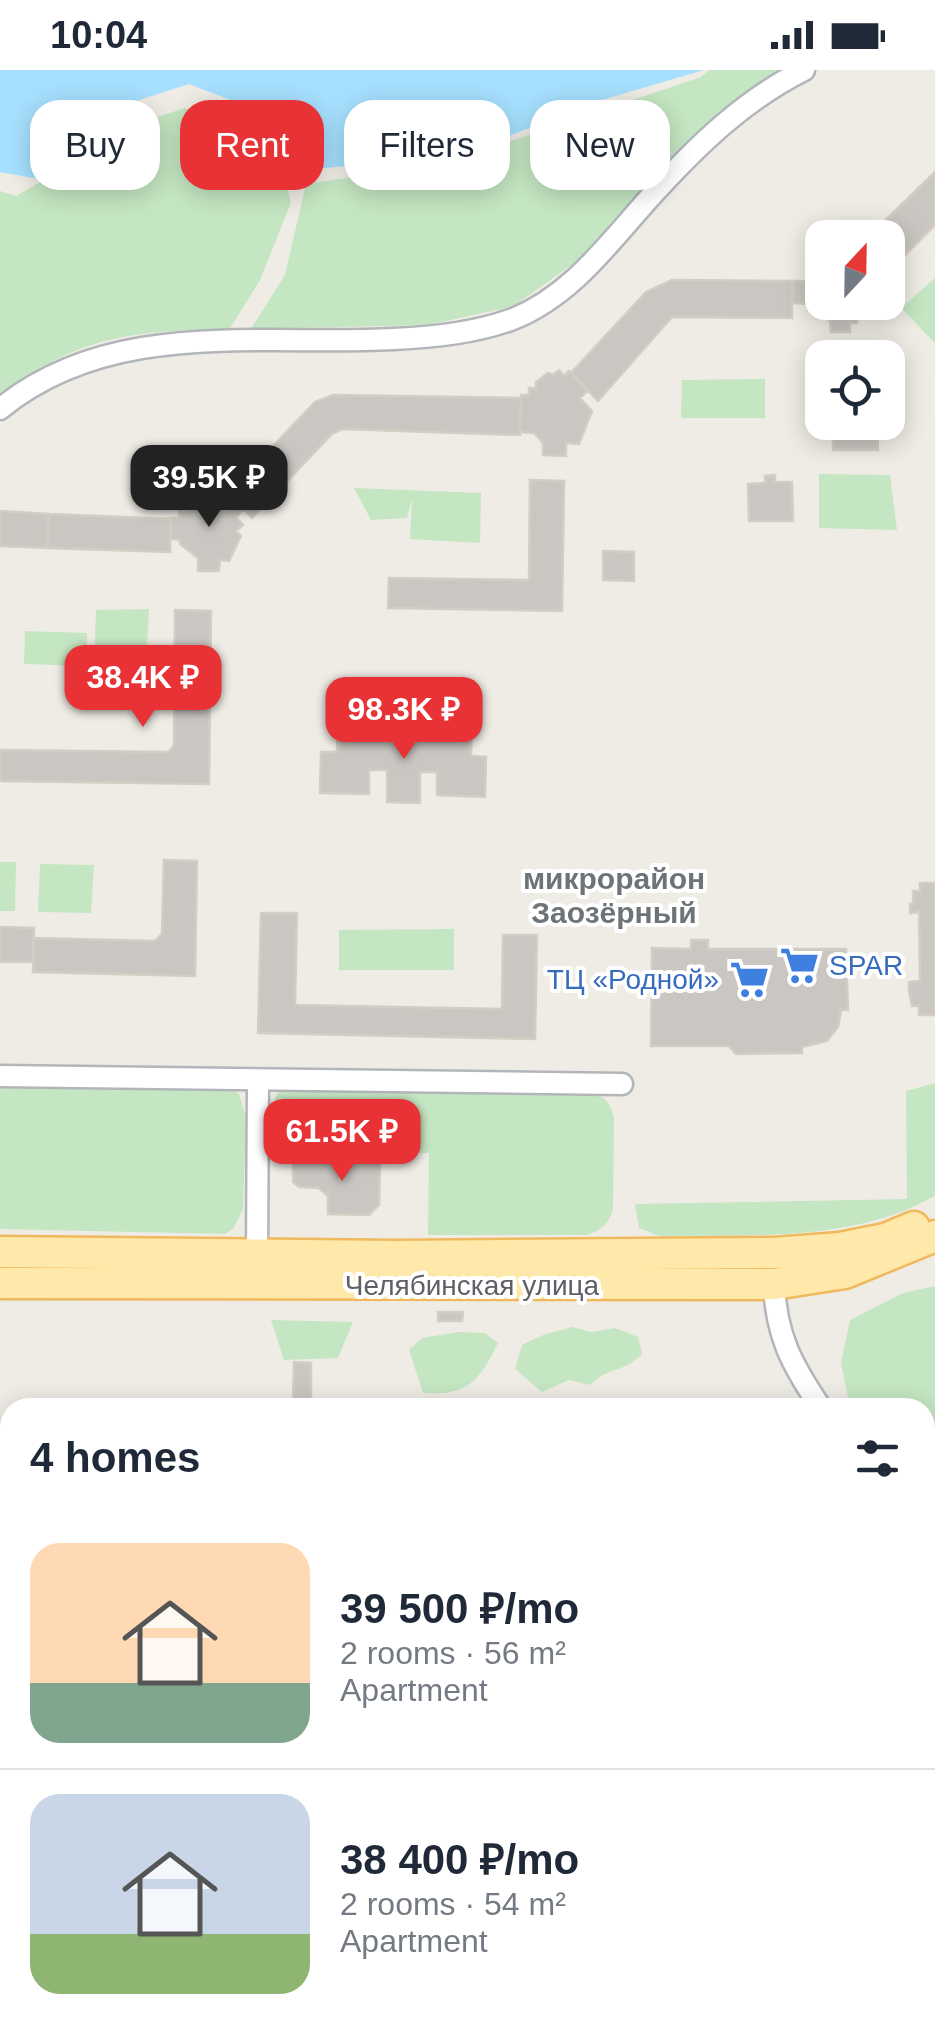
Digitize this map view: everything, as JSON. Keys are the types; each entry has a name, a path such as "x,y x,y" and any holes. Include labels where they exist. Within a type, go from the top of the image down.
{"main road":[{"name":"Челябинская улица","path":"774,1268 886,1238 935,1218"},
{"name":"Челябинская улица","path":"0,1284 256,1270 774,1268 845,1274 935,1236"},
{"name":"Челябинская улица","path":"0,1252 56,1251 256,1270"},
{"path":"56,1251 56,1282"}],"street":[{"path":"0,410 71,366 137,348 228,340 410,338 464,332 517,317 560,292 598,258 655,192 721,126 768,88 804,70"},
{"path":"0,1076 622,1084"},
{"path":"256,1270 258,1081"},
{"path":"774,1268 776,1318 793,1367 814,1398"}],"green space":[{"path":"709,70 788,70 670,179 670,100 633,100 701,77"},
{"path":"180,110 180,190 288,190 291,203 260,280 229,330 164,332 108,340 56,360 0,394 0,191 16,196 30,188 160,190 160,116"},
{"path":"530,135 530,190 658,190 599,245 514,306 428,325 251,329 285,275 305,190 324,190 324,181 344,178 344,190 510,190 510,141"},
{"path":"935,278 935,343 905,312 905,304"},
{"path":"765,379 765,418 681,418 682,380"},
{"path":"819,474 890,475 897,530 819,528"},
{"path":"354,488 481,493 480,543 410,539 412,499 407,518 371,520"},
{"path":"149,609 144,703 93,699 96,610"},
{"path":"25,631 87,633 86,666 24,664"},
{"path":"0,862 16,862 15,911 0,911"},
{"path":"40,864 94,865 91,913 38,912"},
{"path":"454,929 454,970 339,970 339,930"},
{"path":"935,1083 935,1196 869,1222 800,1233 659,1236 639,1228 635,1204 907,1199 906,1091"},
{"path":"0,1084 230,1089 239,1094 246,1117 243,1209 234,1228 225,1234 0,1229"},
{"path":"281,1089 595,1094 608,1103 614,1119 613,1210 604,1226 587,1235 428,1235 429,1153 384,1152 383,1161 280,1159 274,1154 275,1097"},
{"path":"935,1286 935,1398 848,1398 841,1363 850,1320 903,1293"},
{"path":"271,1320 353,1322 338,1358 284,1360"},
{"path":"572,1327 591,1332 615,1328 638,1337 642,1354 590,1385 569,1380 542,1392 515,1369 522,1345"},
{"path":"459,1332 485,1333 498,1343 470,1384 451,1392 423,1393 409,1350 422,1338"}],"water":[{"path":"0,70 704,70 602,100 530,100 530,128 510,136 510,100 344,100 344,166 324,168 324,100 230,100 189,84 139,100 30,100 30,177 0,172"}],"building":[{"path":"935,172 935,225 905,255 905,220 886,220"},
{"path":"672,280 792,281 792,318 672,317 598,401 571,373 646,292"},
{"path":"792,281 805,281 805,304 792,303"},
{"path":"830,321 857,323 850,323 850,332 831,332"},
{"path":"559,370 564,376 569,371 588,390 580,398 592,411 579,444 566,443 566,456 543,455 543,443 534,433 520,432 521,395 529,395 529,388 536,388 536,382"},
{"path":"333,395 521,398 520,435 343,429 333,433 252,518 228,493 315,402"},
{"path":"833,440 878,440 878,450 833,450"},
{"path":"775,475 775,482 792,482 793,521 749,521 748,484 765,483 765,476"},
{"path":"530,480 564,481 562,611 388,608 389,578 529,580"},
{"path":"228,493 243,510 236,517 243,525 236,531 241,536 229,561 220,560 219,571 198,571 198,558 180,540 171,539 171,518 179,518 179,511 186,511 186,502 203,495 209,502 215,496 219,501"},
{"path":"0,511 49,514 47,548 0,546"},
{"path":"49,514 171,519 170,552 47,548"},
{"path":"603,551 634,552 634,581 603,580"},
{"path":"175,610 211,611 209,784 0,781 0,750 169,752 174,745"},
{"path":"338,716 369,717 369,738 439,740 440,717 472,718 471,756 486,757 485,797 437,795 437,772 420,772 420,803 387,802 387,770 369,770 369,794 320,793 321,752 337,752"},
{"path":"164,860 197,861 195,976 33,972 34,938 155,941 162,934"},
{"path":"920,883 935,883 935,1015 919,1015 919,1006 912,1006 909,991 909,982 920,981 919,912 910,913 910,904 913,891 920,891"},
{"path":"261,913 297,913 295,1005 502,1009 503,935 537,935 535,1039 258,1033"},
{"path":"0,927 34,928 33,962 0,962"},
{"name":"ТЦ «Родной»","path":"691,940 708,940 708,949 846,949 848,1010 841,1010 838,1027 827,1041 802,1047 802,1053 736,1054 729,1046 651,1046 652,948 691,949"},
{"path":"293,1161 380,1162 379,1205 369,1215 328,1214 328,1196 319,1188 299,1187 293,1182"},
{"path":"438,1312 463,1312 462,1321 438,1321"},
{"path":"294,1362 311,1363 311,1398 293,1398"}],"place":[{"name":"SPAR","path":"799,965"},
{"name":"ТЦ «Родной»","path":"749,979"}],"district":[{"name":"микрорайон Заозёрный","path":"614,895"}]}
